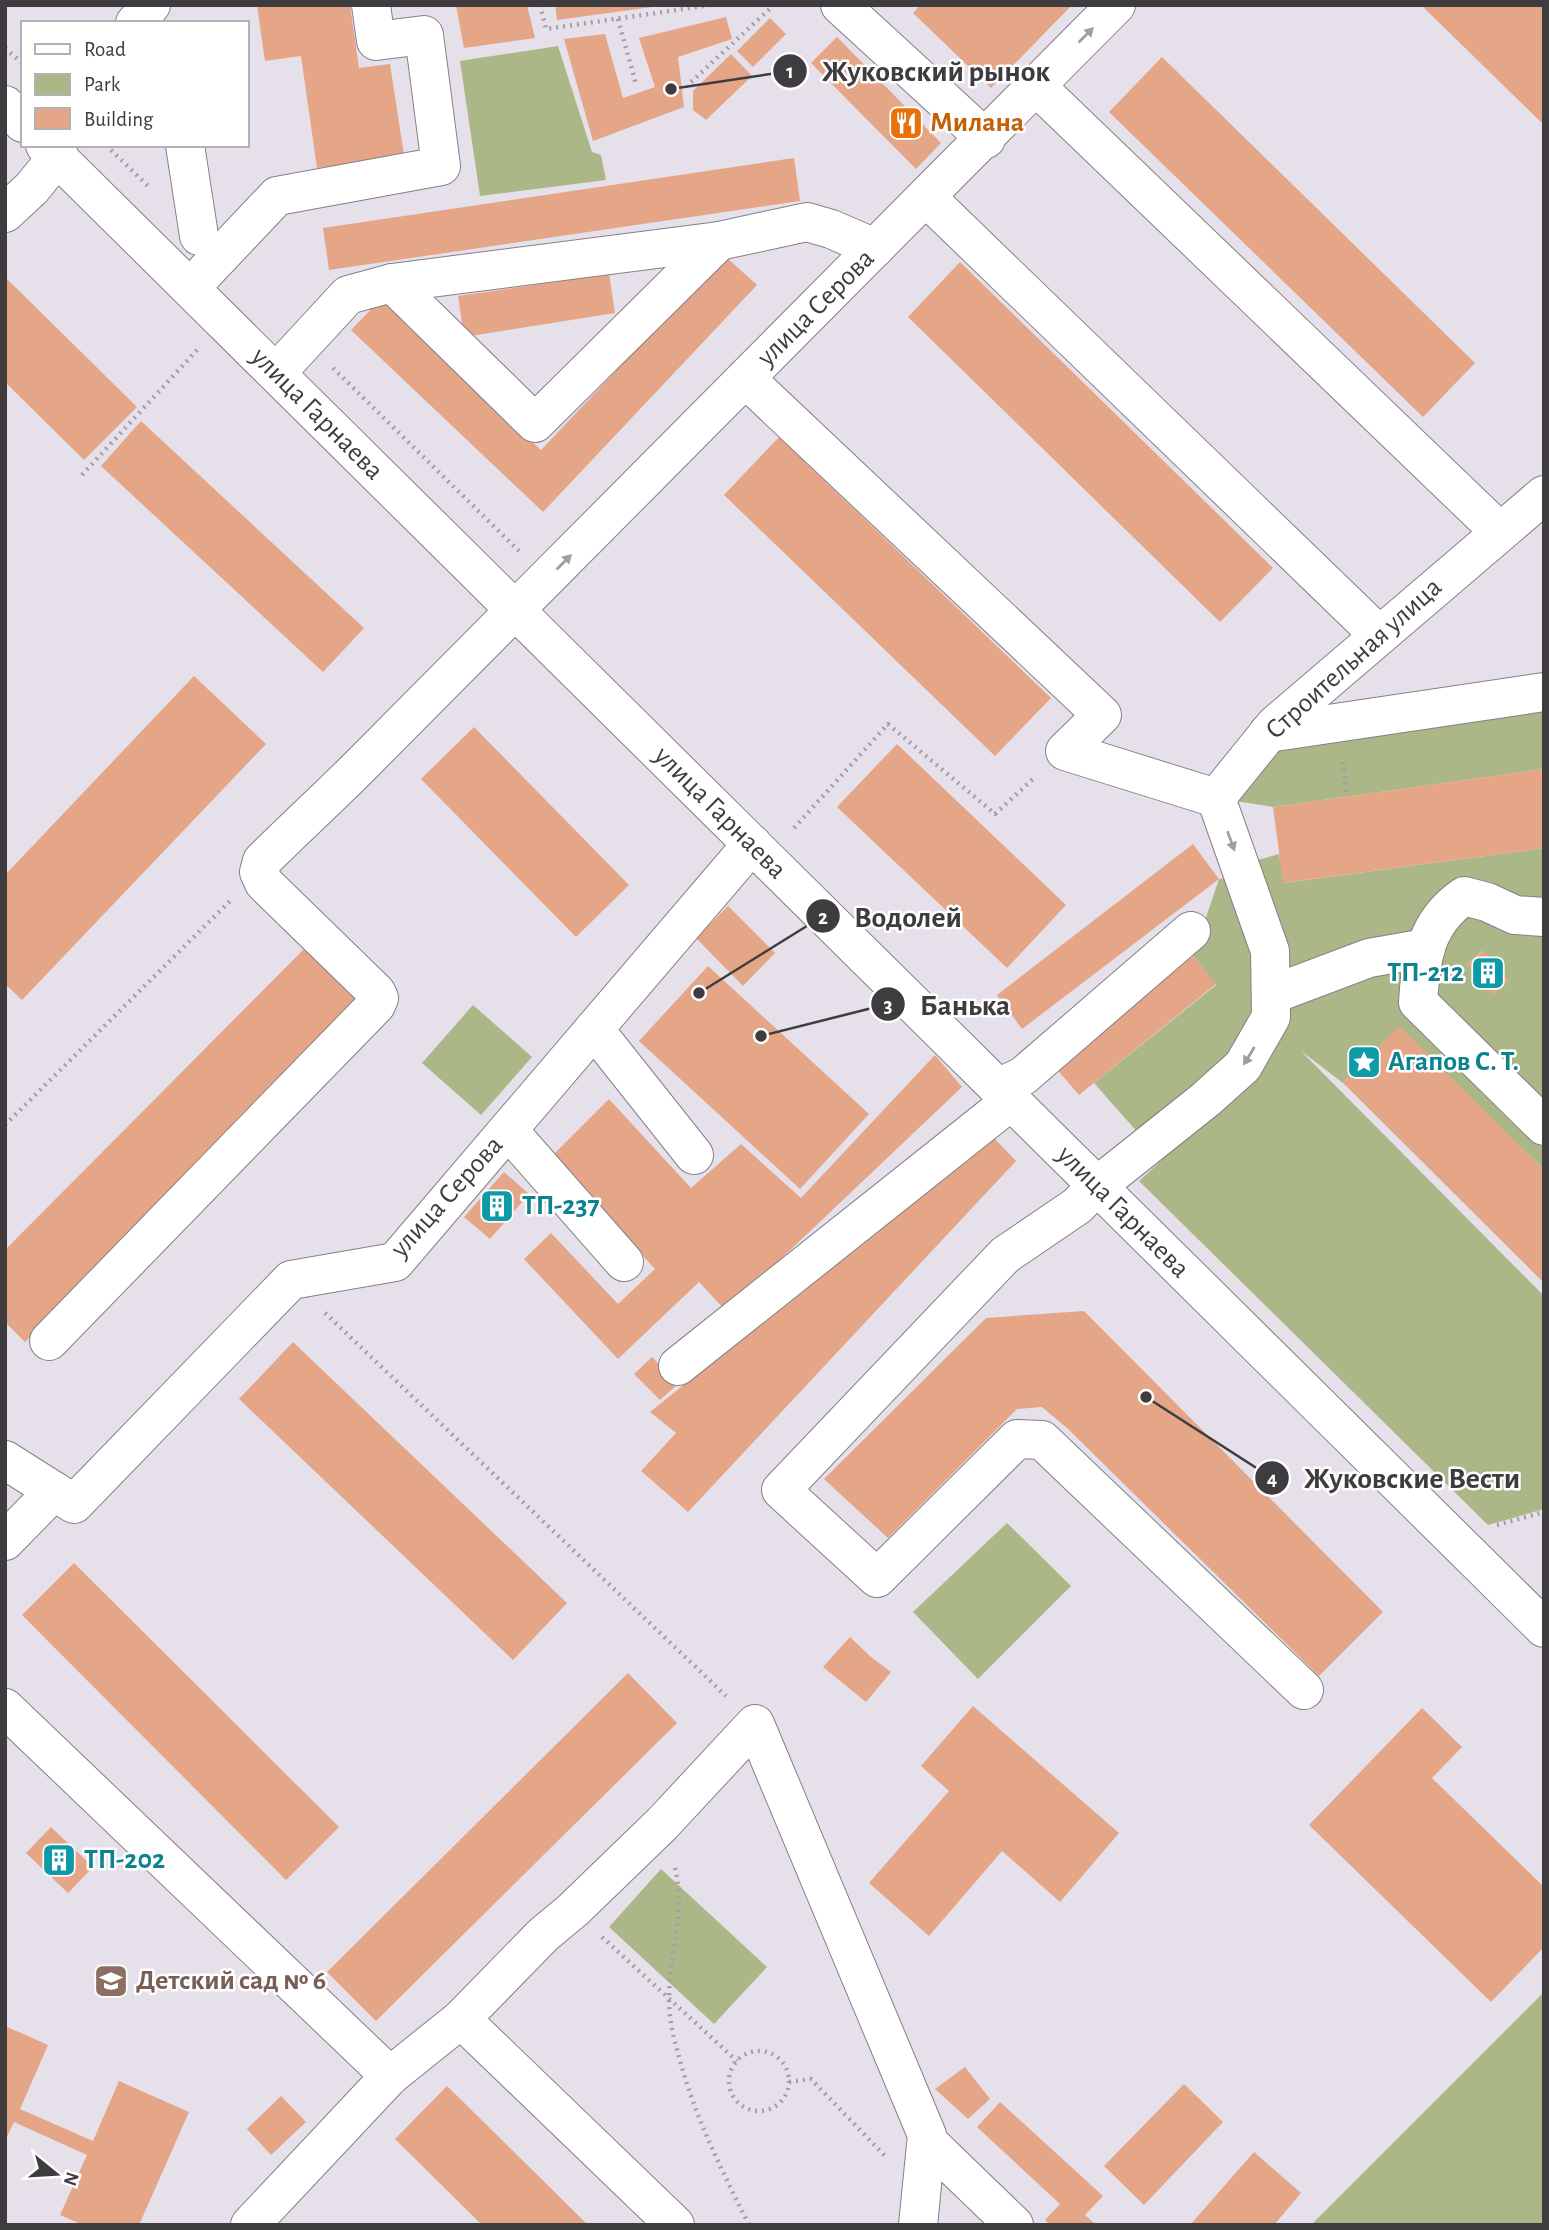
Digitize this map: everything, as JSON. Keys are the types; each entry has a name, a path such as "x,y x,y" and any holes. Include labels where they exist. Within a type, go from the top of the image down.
{"street":[{"path":"137,21 151,5"},
{"path":"190,288 277,196 441,166 424,35 376,41 371,5"},
{"path":"841,5 986,139"},
{"name":"улица Серова","path":"258,872 262,860 368,758 986,139 1114,6"},
{"path":"1036,86 1499,531"},
{"path":"5,106 21,121"},
{"path":"185,147 199,236"},
{"path":"5,213 32,188 53,149"},
{"name":"улица Гарнаева","path":"53,149 190,288 1544,1628"},
{"path":"926,197 1379,635"},
{"path":"276,373 348,295 392,283 719,241 807,222 875,248"},
{"path":"392,283 535,423 719,241"},
{"path":"746,379 1102,715 1065,751 1216,798 1270,951 1271,1017 1243,1066 1205,1100 1097,1186 1077,1206 1005,1255 781,1490 877,1578 1017,1439 1042,1440 1304,1690"},
{"name":"Строительная улица","path":"1216,798 1275,725 1499,531 1542,508"},
{"path":"1268,733 1544,692"},
{"name":"улица Серова","path":"291,1280 395,1262 752,844"},
{"path":"49,1341 376,1006 379,998 376,992 264,883 258,872"},
{"path":"1544,917 1516,915 1487,902 1464,896 1448,908 1431,933 1421,964 1418,1002 1544,1126"},
{"path":"678,1366 1004,1094 1191,931"},
{"path":"1271,995 1369,958 1426,948"},
{"path":"594,1029 694,1155"},
{"path":"508,1130 624,1262"},
{"path":"5,1460 74,1504 291,1280"},
{"path":"5,1541 54,1491"},
{"path":"5,1708 390,2076"},
{"path":"250,2225 390,2076 461,2019 543,1935 573,1910 662,1824 755,1724 927,2135 920,2208"},
{"path":"461,2019 675,2225"},
{"path":"928,2143 1014,2225"}],"path":[{"path":"540,5 546,29 711,5"},
{"path":"691,82 774,5"},
{"path":"618,19 636,84"},
{"path":"5,48 21,62"},
{"path":"82,475 198,349"},
{"path":"794,828 888,724 995,814 1065,751"},
{"path":"5,1125 258,872"},
{"path":"291,1280 755,1724"},
{"path":"1486,1528 1544,1512"},
{"path":"662,1824 680,1886 669,2000 674,2039 692,2103 749,2225"},
{"path":"573,1910 737,2061"},
{"path":"754,2052 764,2052 782,2062 789,2082 786,2094 770,2109 760,2111 741,2105 730,2088 731,2070 737,2061 754,2052"},
{"path":"789,2082 811,2080 920,2208"}],"green space":[{"path":"558,46 592,152 601,155 606,180 480,196 460,61"},
{"path":"1544,692 1544,769 1273,807 1216,798 1268,733"},
{"path":"1544,848 1544,1170 1399,1027 1343,1083 1301,1051 1544,1296 1544,1509 1488,1525 1139,1181 1162,1160 1094,1083 1216,985 1193,956 1219,879 1226,878 1240,865 1279,854 1284,883","holes":["1482,951 1508,981 1467,964"]},
{"path":"473,1005 532,1057 481,1115 422,1063"},
{"path":"1007,1523 1071,1586 978,1679 913,1612"},
{"path":"661,1869 767,1967 714,2024 609,1927"},
{"path":"1544,1992 1544,2225 1311,2225"}],"building":[{"path":"257,5 350,5 359,68 390,64 404,155 317,168 301,56 265,61"},
{"path":"456,5 527,5 535,38 464,48"},
{"path":"555,5 652,5 652,7 557,20"},
{"path":"920,5 1072,5 991,88 913,13"},
{"path":"1421,5 1542,5 1544,125"},
{"path":"726,17 732,39 678,57 684,107 593,141 564,39 605,34 623,98 655,87 639,38"},
{"path":"770,18 786,34 753,67 737,51"},
{"path":"837,37 941,143 916,169 811,63"},
{"path":"731,54 752,76 706,120 693,110 693,91"},
{"path":"1162,57 1475,363 1423,417 1109,112"},
{"path":"794,158 800,201 329,270 323,228"},
{"path":"725,256 757,285 543,512 351,330 381,299 541,450"},
{"path":"960,262 1273,568 1220,622 908,317"},
{"path":"609,274 615,313 464,337 458,296"},
{"path":"5,277 137,407 84,460 5,382"},
{"path":"141,421 364,628 323,672 101,466"},
{"path":"779,437 1051,698 995,756 724,495"},
{"path":"194,676 266,744 22,1000 5,984 5,875"},
{"path":"474,727 629,885 576,937 421,779"},
{"path":"897,744 1066,905 1007,968 837,807"},
{"path":"1544,769 1544,848 1283,883 1273,807"},
{"path":"1193,844 1219,879 1022,1029 997,995"},
{"path":"728,906 775,953 743,986 696,938"},
{"path":"307,946 362,1002 25,1342 5,1322 5,1250"},
{"name":"ТП-212","path":"1483,951 1509,981 1494,995 1467,964"},
{"path":"1193,956 1216,984 1079,1095 1055,1067"},
{"path":"708,966 869,1114 800,1189 639,1041"},
{"path":"1399,1026 1544,1170 1544,1283 1343,1083"},
{"path":"935,1055 962,1087 726,1311 699,1282 618,1359 524,1259 551,1233 618,1304 655,1269 552,1156 609,1099 691,1188 741,1144 801,1198"},
{"path":"993,1137 1016,1161 688,1512 641,1471 676,1433 650,1412"},
{"name":"ТП-237","path":"504,1172 529,1194 490,1239 464,1217"},
{"path":"1084,1311 1383,1612 1319,1676 1067,1428 1042,1407 1017,1409 888,1538 824,1479 986,1318"},
{"path":"293,1342 567,1603 513,1660 239,1399"},
{"path":"652,1357 678,1384 660,1400 634,1374"},
{"path":"74,1563 339,1827 286,1880 22,1615"},
{"path":"850,1637 891,1672 866,1702 823,1667"},
{"path":"628,1673 677,1723 376,2021 327,1972"},
{"path":"973,1706 1119,1833 1060,1902 1002,1851 929,1936 869,1883 949,1791 921,1766"},
{"path":"1422,1708 1462,1747 1432,1778 1544,1887 1544,1947 1491,2002 1309,1825"},
{"name":"ТП-202","path":"51,1827 93,1867 68,1893 26,1853"},
{"path":"5,2026 48,2045 20,2109 93,2141 119,2081 189,2112 139,2225 83,2225 60,2215 87,2155 14,2122 5,2141"},
{"path":"965,2067 990,2099 968,2119 935,2089"},
{"path":"1184,2084 1223,2122 1144,2205 1104,2166"},
{"path":"447,2086 588,2225 482,2225 395,2139"},
{"path":"281,2096 306,2122 271,2155 247,2129"},
{"path":"1000,2102 1103,2196 1085,2215 1096,2225 1050,2225 1045,2220 1060,2204 977,2127"},
{"path":"1254,2152 1301,2193 1274,2225 1190,2225"}],"place":[{"name":"Жуковский рынок","path":"671,89"},
{"name":"Милана","path":"906,123"},
{"name":"ТП-212","path":"1488,973"},
{"name":"Водолей","path":"699,993"},
{"name":"Банька","path":"761,1036"},
{"name":"Агапов С. Т.","path":"1364,1062"},
{"name":"ТП-237","path":"497,1206"},
{"name":"Жуковские Вести","path":"1146,1397"},
{"name":"ТП-202","path":"59,1860"},
{"name":"Детский сад № 6","path":"111,1981"}]}
